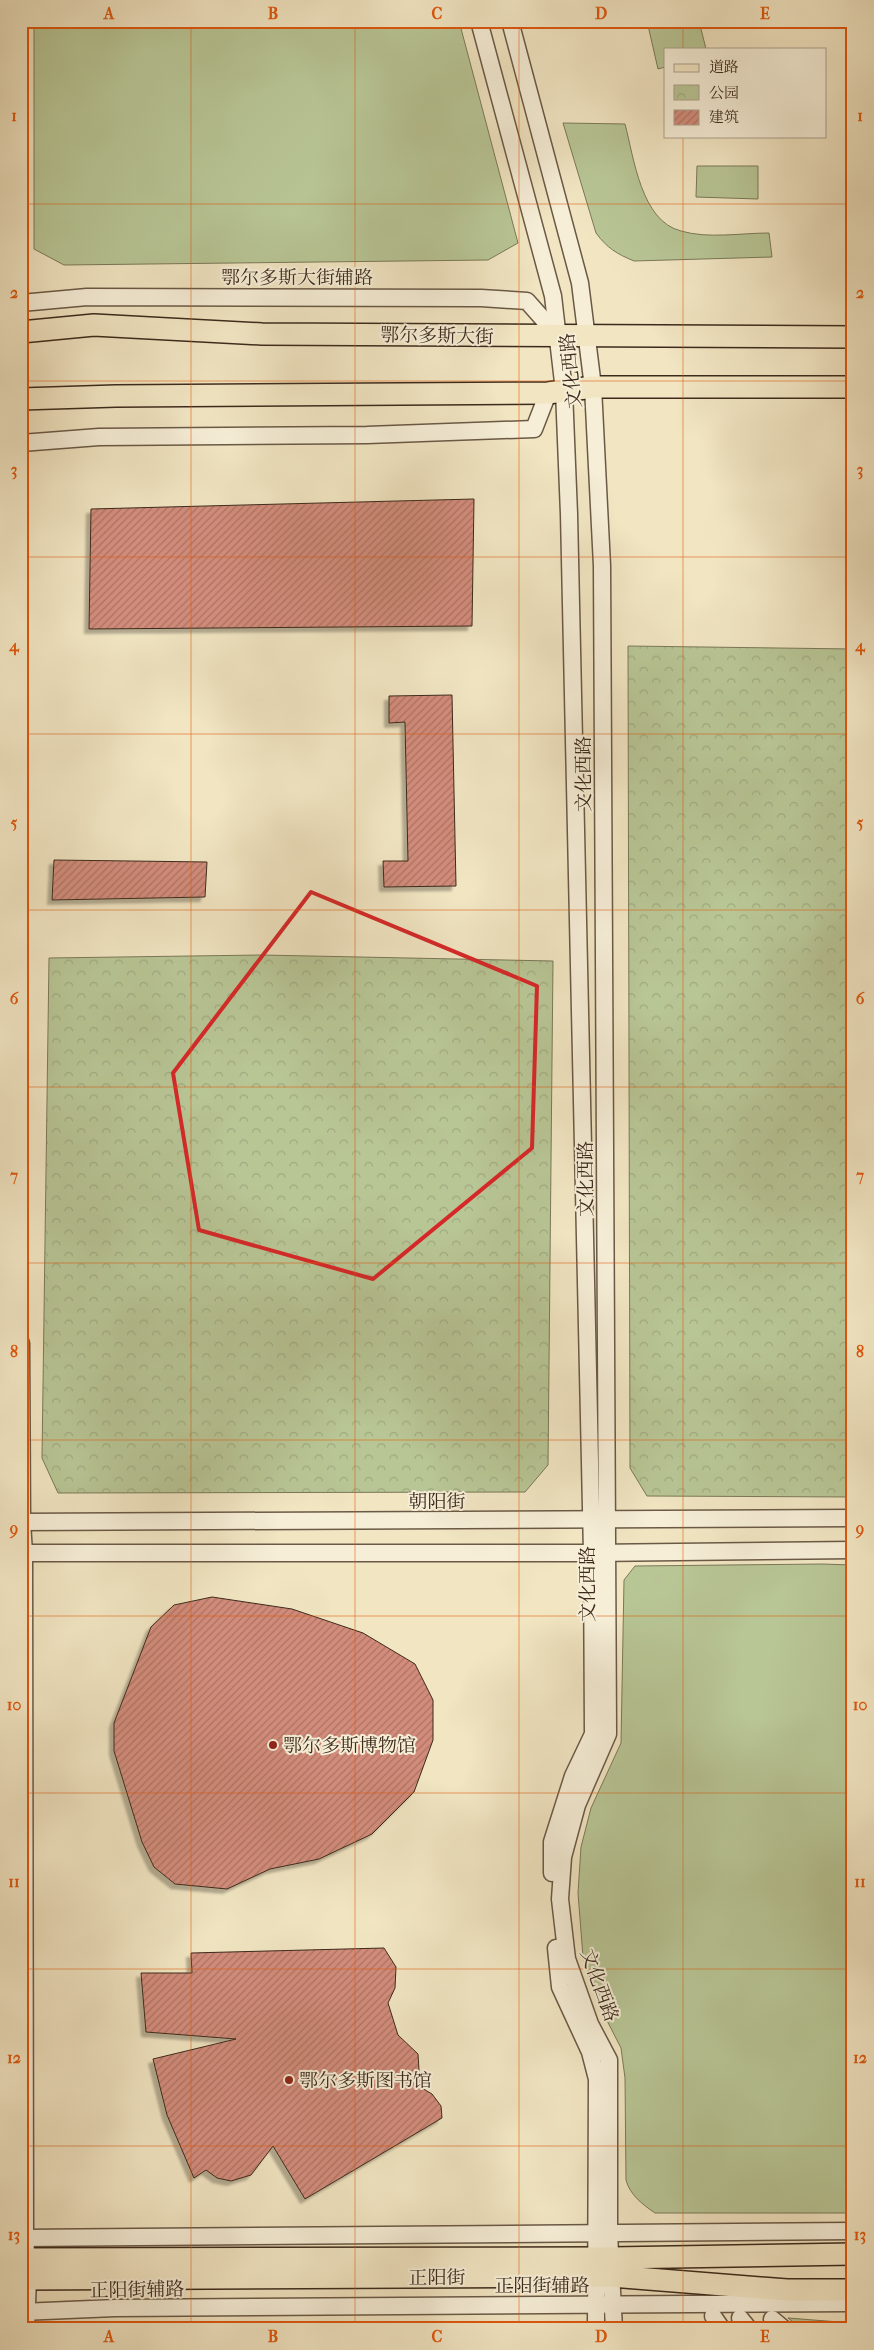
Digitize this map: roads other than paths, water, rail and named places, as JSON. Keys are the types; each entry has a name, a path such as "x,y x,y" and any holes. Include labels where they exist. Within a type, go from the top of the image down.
{"main road":[{"name":"鄂尔多斯大街","path":"21,332 94,326 262,334 853,337"},
{"path":"21,399 116,396 556,392 593,387 853,387"},
{"path":"604,2267 853,2254"},
{"name":"正阳街","path":"24,2269 604,2267 787,2290 853,2290"}],"street":[{"name":"文化西路","path":"479,21 553,296 558,336 556,392 569,514 600,1553 593,1734 573,1776 552,1842 553,1922 560,1987 590,2052 597,2079 604,2267 614,2305 614,2329"},
{"name":"文化西路","path":"510,21 580,283 593,387 602,576 599,1520"},
{"name":"鄂尔多斯大街辅路","path":"21,303 87,297 481,298 527,302 558,336"},
{"path":"21,443 99,436 367,435 534,429 556,392"},
{"path":"21,1342 23,1553 23,2312 26,2329"},
{"name":"朝阳街","path":"22,1522 853,1518"},
{"path":"23,1553 600,1553 853,1550"},
{"path":"23,2238 853,2230"},
{"name":"文化西路","path":"596,2329 596,2305 604,2267"},
{"name":"正阳街辅路","path":"23,2312 115,2308 853,2304"}],"place":[{"name":"鄂尔多斯博物馆","path":"273,1745"},
{"name":"鄂尔多斯图书馆","path":"289,2080"}]}
